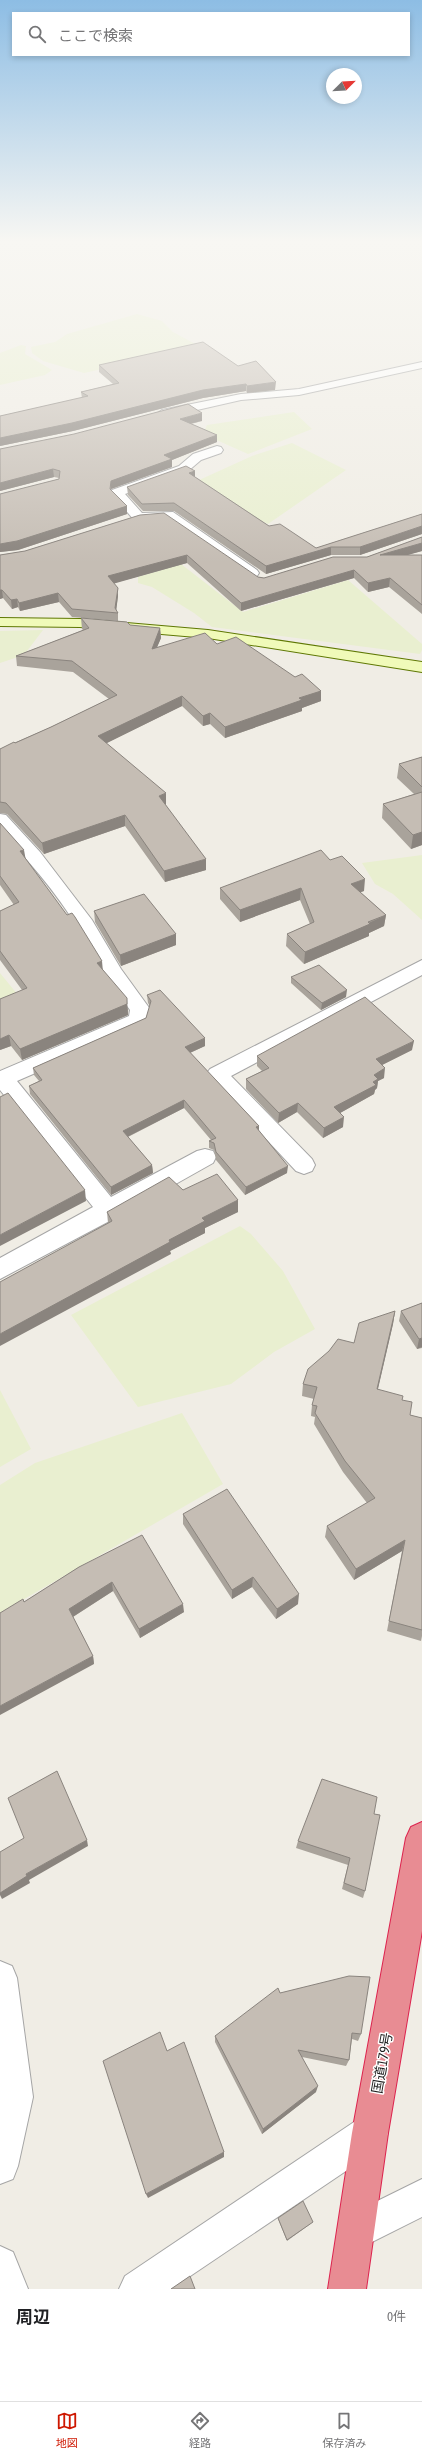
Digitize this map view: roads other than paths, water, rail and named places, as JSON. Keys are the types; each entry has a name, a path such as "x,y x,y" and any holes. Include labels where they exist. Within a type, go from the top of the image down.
{"highway":[{"name":"国道179号","path":"347,2289 370,2133 422,1838"}],"street":[{"path":"153,417 203,403 241,397 299,392 422,365"},
{"path":"139,516 116,493 183,469 197,457 217,450"},
{"path":"124,521 139,516 168,515 264,581"},
{"path":"0,622 80,623 208,634 422,666"},
{"path":"0,819 34,856 85,924 113,973 140,1009 138,1020 1,1080 109,1211"},
{"path":"304,1165 217,1074 422,967"},
{"path":"0,1269 109,1211 205,1157"},
{"path":"0,1978 15,2098 0,2166"},
{"path":"138,2289 370,2133"},
{"path":"356,2231 422,2198"},
{"path":"0,2265 9,2289"}]}
